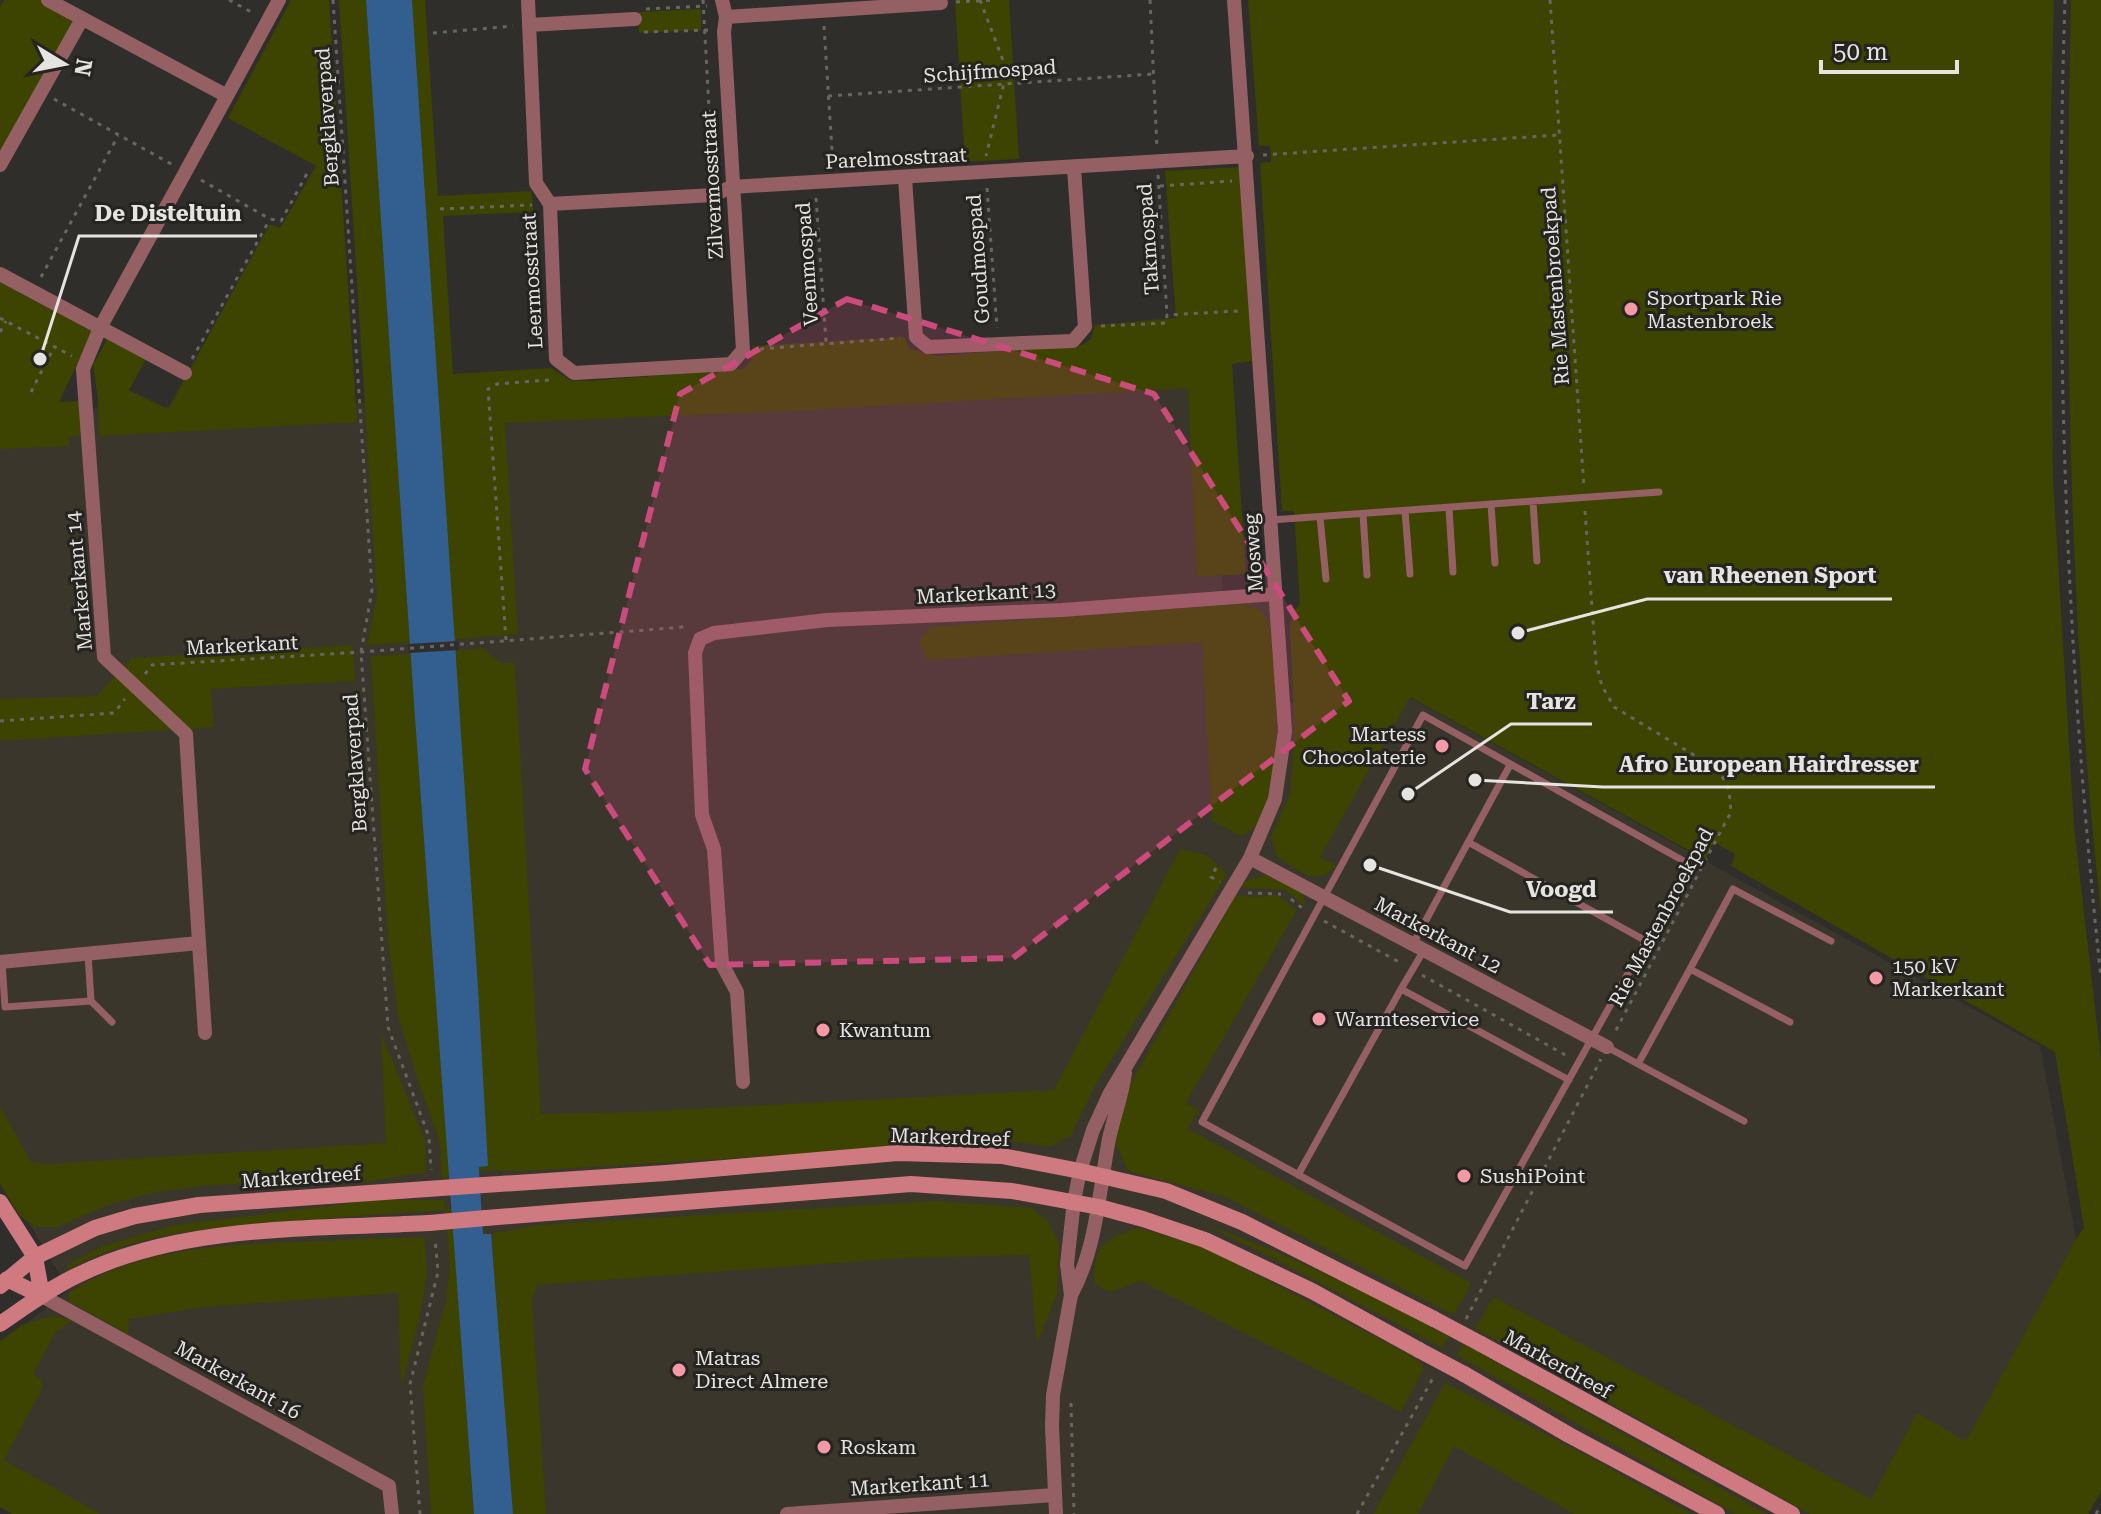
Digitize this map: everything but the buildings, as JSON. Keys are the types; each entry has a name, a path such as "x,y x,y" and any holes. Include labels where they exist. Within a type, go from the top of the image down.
{"main road":[{"name":"Markerdreef","path":"2,1278 35,1257 95,1228 199,1205 429,1185 484,1185 666,1173 898,1153 1002,1156 1166,1191 1242,1222 1434,1319 1792,1514"},
{"path":"0,1324 42,1296 90,1270 143,1250 225,1235 432,1225 911,1184 1012,1191 1099,1207 1205,1240 1312,1291 1717,1514"},
{"path":"0,1202 35,1257 42,1296"},
{"path":"2,1278 42,1296"}],"street":[{"path":"48,0 227,96"},
{"name":"Markerkant 14","path":"205,1033 186,734 104,657 83,369 100,328 279,0"},
{"name":"Leermosstraat","path":"528,0 536,183 550,204 556,359 574,373 731,364 743,350"},
{"name":"Mosweg","path":"1071,1295 1067,1264 1074,1201 1093,1130 1127,1064 1250,858 1275,799 1285,731 1234,0"},
{"path":"723,13 824,12 941,3"},
{"name":"Zilvermosstraat","path":"723,13 743,350"},
{"path":"0,165 82,19"},
{"path":"529,25 635,19"},
{"name":"Parelmosstraat","path":"550,204 714,195 731,187 1247,156"},
{"path":"905,178 916,337 928,347 1073,341 1085,327 1074,168"},
{"path":"0,274 185,373"},
{"name":"Markerkant 13","path":"700,639 714,633 827,620 1062,610 1276,594"},
{"path":"700,639 695,653 702,815 714,849 722,964 737,992 743,1082"},
{"name":"Markerkant 12","path":"1250,858 1607,1047"},
{"path":"1,962 199,943"},
{"name":"Mosweg","path":"1071,1295 1083,1273 1099,1207 1110,1137 1122,1099 1127,1064"},
{"path":"1056,1514 1053,1395 1071,1295"},
{"name":"Markerkant 16","path":"42,1296 389,1486 392,1514"},
{"name":"Markerkant 11","path":"787,1514 1054,1495"}],"lane":[{"path":"1271,520 1659,492"},
{"path":"1533,502 1537,561"},
{"path":"1491,504 1495,563"},
{"path":"1449,508 1453,572"},
{"path":"1405,511 1410,574"},
{"path":"1363,514 1367,575"},
{"path":"1320,517 1326,579"},
{"path":"1423,715 1689,864 1465,1266 1202,1122 1323,897 1423,715"},
{"path":"1298,1175 1401,989 1468,842 1510,765"},
{"path":"1468,842 1646,941"},
{"path":"1638,1064 1733,889 1831,941"},
{"path":"88,954 91,1001 112,1022"},
{"path":"1,962 5,1007 91,1001"},
{"path":"1690,969 1790,1022"},
{"path":"1401,989 1569,1080"},
{"path":"1607,1047 1744,1121"}],"path":[{"path":"229,0 267,21"},
{"name":"Bergklaverpad","path":"333,0 372,590 361,652 388,1027 429,1137 429,1185"},
{"path":"980,0 1004,63 1004,83"},
{"path":"941,3 994,0"},
{"name":"Takmospad","path":"1150,0 1167,315"},
{"name":"Rie Mastenbroekpad","path":"1463,1324 1731,812 1729,790 1719,770 1614,707 1602,686 1596,663 1550,0"},
{"path":"2065,0 2060,203 2063,454 2088,852 2101,978"},
{"path":"703,3 714,195"},
{"path":"703,3 723,13 705,29 636,33 635,10 703,3"},
{"path":"824,12 833,182"},
{"path":"433,33 529,25"},
{"name":"Schijfmospad","path":"828,96 1153,74"},
{"name":"Goudmospad","path":"998,343 986,150 1004,83"},
{"path":"1247,156 1558,135"},
{"path":"33,292 118,136"},
{"path":"1159,186 1248,180"},
{"name":"Veenmospad","path":"815,182 826,344"},
{"path":"440,209 550,204"},
{"path":"185,373 270,219"},
{"path":"1085,327 1166,323 1167,315 1256,310"},
{"path":"0,318 86,363"},
{"path":"0,332 6,321"},
{"path":"743,350 916,337"},
{"path":"31,392 54,347"},
{"path":"506,640 488,389 497,384 548,380 555,377 563,366"},
{"path":"361,652 684,627 700,639"},
{"name":"Markerkant","path":"135,687 152,665 361,652"},
{"path":"0,721 114,713"},
{"path":"420,1514 410,1384 438,1272 432,1225"},
{"path":"1357,1514 1434,1376"},
{"path":"1070,1399 1074,1514"},
{"path":"2096,1514 2101,1505"}],"highlighted area":[{"path":"847,299 1154,394 1349,701 1013,958 710,965 585,769 680,394"}],"shaded area":[{"path":"1212,386 1223,600 1276,594 1269,704 1409,697 2040,1046 2076,1239 2067,1514 26,1514 0,1499 8,1338 69,1290 0,1175 0,410"}],"green space":[{"path":"4,0 41,0 75,19 0,158 0,7"},
{"path":"291,0 329,0 357,422 99,436 93,365 111,332 122,331 152,348 129,390 168,409 270,224 280,228 316,166 228,118"},
{"path":"339,0 366,0 412,642 367,645 377,596"},
{"path":"412,0 425,0 438,196 531,191 534,212 443,216 453,374 551,368 570,380 587,381 743,369 750,362 753,346 904,337 910,349 936,356 1082,345 1091,339 1095,325 1176,318 1165,171 1240,167 1252,361 1232,364 1246,574 1197,577 1188,388 808,410 505,423 518,634 454,639"},
{"path":"955,0 1009,0 1019,159 965,162"},
{"name":"Sportpark Rie Mastenbroek","path":"1248,0 2054,0 2050,158 2053,479 2074,826 2101,1059 2101,1492 2088,1514 1810,1514 1475,1328 1494,1297 1871,1499 1917,1413 1966,1441 2084,1228 2055,1052 1731,866 1735,854 1714,842 1706,860 1410,697 1320,857 1337,866 1328,873 1314,877 1277,857 1271,836 1290,795 1295,734 1291,614 1300,604 1294,511 1282,511 1260,163 1271,162 1270,146 1259,146"},
{"path":"2071,0 2101,0 2101,914 2081,686 2071,458 2068,229"},
{"path":"701,9 701,30 639,33 639,12"},
{"path":"0,281 93,332 59,402 82,401 84,436 69,437 69,446 0,449"},
{"path":"1242,604 1260,609 1268,621 1274,668 1276,726 1275,755 1265,806 1256,825 1241,836 1212,821 1202,642 927,660 919,641 930,627"},
{"path":"353,645 355,681 211,689 214,727 0,741 0,699 97,696 132,658"},
{"path":"482,648 501,663 515,663 541,1114 636,1112 1054,1090 1180,849 1206,855 1227,874 1096,1084 1071,1135 1050,1147 1011,1141 525,1171 479,1170 479,1167 487,1166 455,651"},
{"path":"413,654 450,1174 442,1180 440,1142 398,1016 388,939 371,656"},
{"path":"1266,875 1304,894 1305,906 1285,890 1240,887 1248,880"},
{"path":"1236,895 1276,895 1297,910 1186,1103 1199,1110 1188,1129 1471,1283 1454,1315 1226,1197 1128,1171 1115,1142 1130,1085"},
{"path":"381,1033 425,1141 426,1172 359,1183 250,1183 152,1193 108,1205 58,1227 35,1227 19,1215 0,1184 0,1106 31,1162 47,1164 386,1143"},
{"path":"376,1200 444,1200 445,1209 452,1209 474,1514 431,1514 423,1385 446,1301 450,1266 445,1210 205,1229 120,1247 67,1270 68,1264 103,1246 175,1225"},
{"path":"934,1201 1032,1208 1048,1221 1059,1243 1057,1294 1037,1344 1029,1255 905,1258 537,1285 532,1300 546,1514 513,1514 491,1234 538,1225"},
{"path":"1203,1224 1328,1275 1449,1337 1443,1348"},
{"path":"1138,1228 1200,1245 1410,1355 1422,1364 1423,1370 1401,1412 1141,1281 1109,1292 1095,1284 1095,1261 1103,1246 1117,1235"},
{"path":"425,1238 427,1275 401,1387 398,1293 204,1307 129,1319 128,1334 68,1301 69,1293 97,1277 158,1256 190,1250 256,1244"},
{"path":"53,1316 72,1320 55,1333 33,1374 41,1379 43,1387 4,1460 101,1514 12,1514 0,1507 0,1341 24,1324"},
{"path":"1464,1344 1766,1514 1736,1514 1730,1511 1457,1355"},
{"path":"1445,1383 1588,1456 1691,1514 1574,1514 1454,1446 1418,1514 1373,1514"}],"water":[{"path":"366,0 412,0 478,988 488,1166 479,1167 483,1234 491,1234 513,1514 474,1514"}],"pier":[{"path":"458,641 459,650 409,653 408,644"}],"place":[{"name":"Sportpark Rie Mastenbroek","path":"1631,309"},
{"name":"De Disteltuin","path":"40,359"},
{"name":"van Rheenen Sport","path":"1518,633"},
{"name":"Martess Chocolaterie","path":"1442,746"},
{"name":"Afro European Hairdresser","path":"1475,780"},
{"name":"Tarz","path":"1408,794"},
{"name":"Voogd","path":"1370,865"},
{"name":"150 kV Markerkant","path":"1876,978"},
{"name":"Warmteservice","path":"1319,1019"},
{"name":"Kwantum","path":"823,1030"},
{"name":"SushiPoint","path":"1464,1176"},
{"name":"Matras Direct Almere","path":"679,1370"},
{"name":"Roskam","path":"824,1447"}]}
